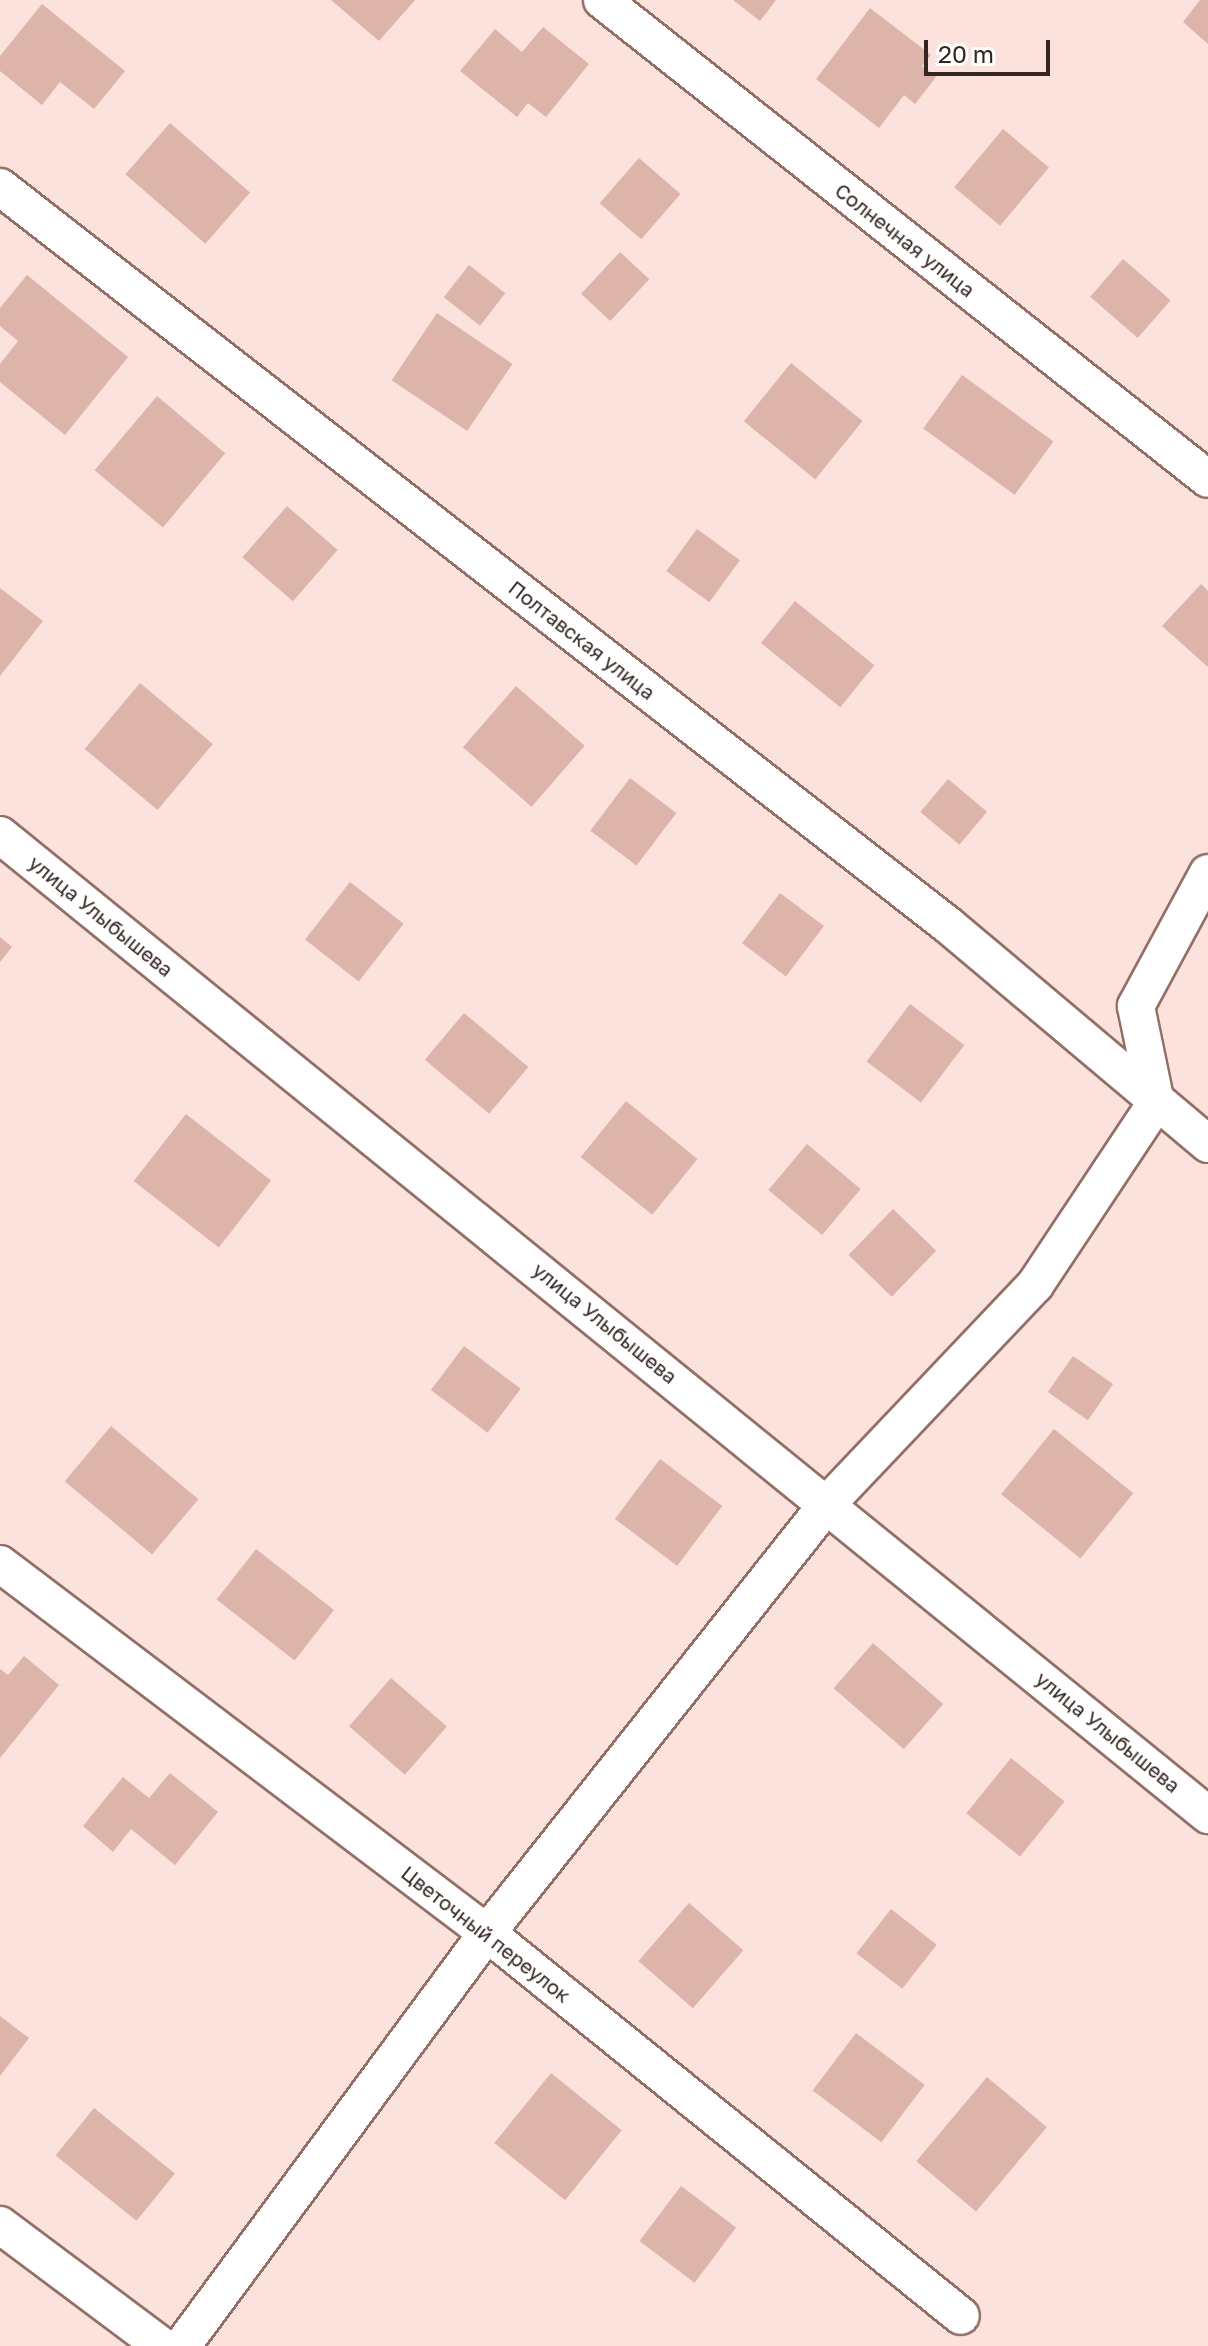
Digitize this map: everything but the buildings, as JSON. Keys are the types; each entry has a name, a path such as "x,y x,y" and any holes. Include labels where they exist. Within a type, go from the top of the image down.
{"street":[{"name":"Солнечная улица","path":"602,0 1208,479"},
{"name":"Полтавская улица","path":"0,187 948,925 1208,1144"},
{"name":"улица Улыбышева","path":"0,835 828,1503 1208,1815"},
{"path":"182,2346 487,1933 828,1503 1035,1285 1156,1103 1136,1006 1208,873"},
{"name":"Цветочный переулок","path":"0,1564 487,1933 961,2316"},
{"path":"0,2225 162,2346"}]}
